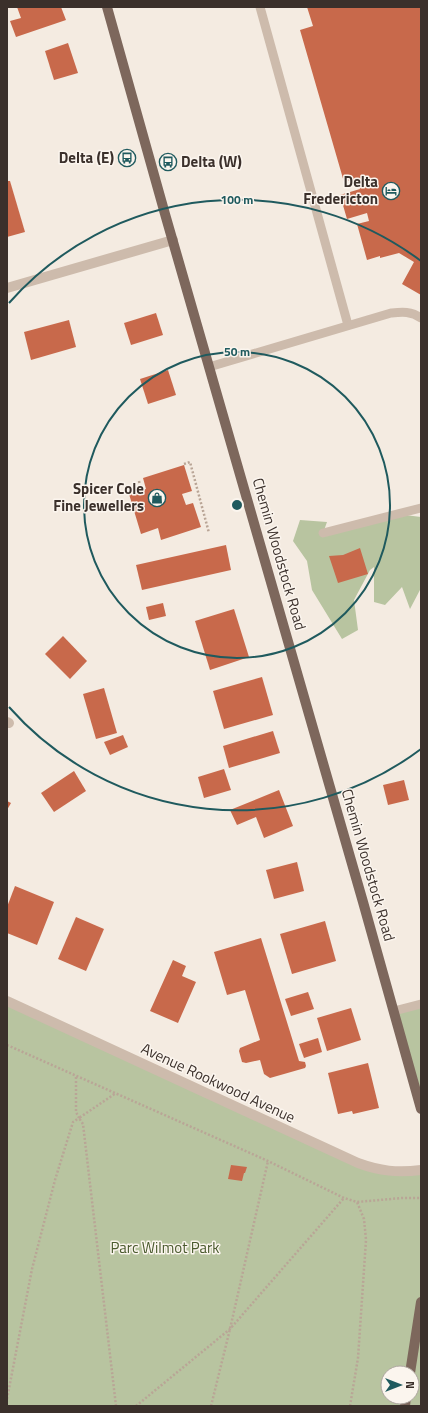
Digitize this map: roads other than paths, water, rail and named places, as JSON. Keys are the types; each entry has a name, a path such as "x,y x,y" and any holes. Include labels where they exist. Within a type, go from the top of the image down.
{"main road":[{"name":"Chemin Woodstock Road","path":"107,7 421,1109"},
{"path":"411,1365 421,1302"}],"street":[{"path":"7,288 173,240"},
{"name":"Avenue Rookwood Avenue","path":"7,1001 358,1163 377,1170 399,1172 421,1170"}],"lane":[{"path":"260,7 348,325"},
{"path":"209,366 391,313 403,311 416,314 421,318"},
{"path":"323,533 421,508"},
{"path":"394,1011 421,1004"}],"place":[{"name":"Delta (E)","path":"127,158"},
{"name":"Delta (W)","path":"168,162"},
{"name":"Delta Fredericton","path":"391,191"},
{"name":"Spicer Cole Fine Jewellers","path":"157,498"}],"park label":[{"name":"Parc Wilmot Park","path":"165,1248"}]}
